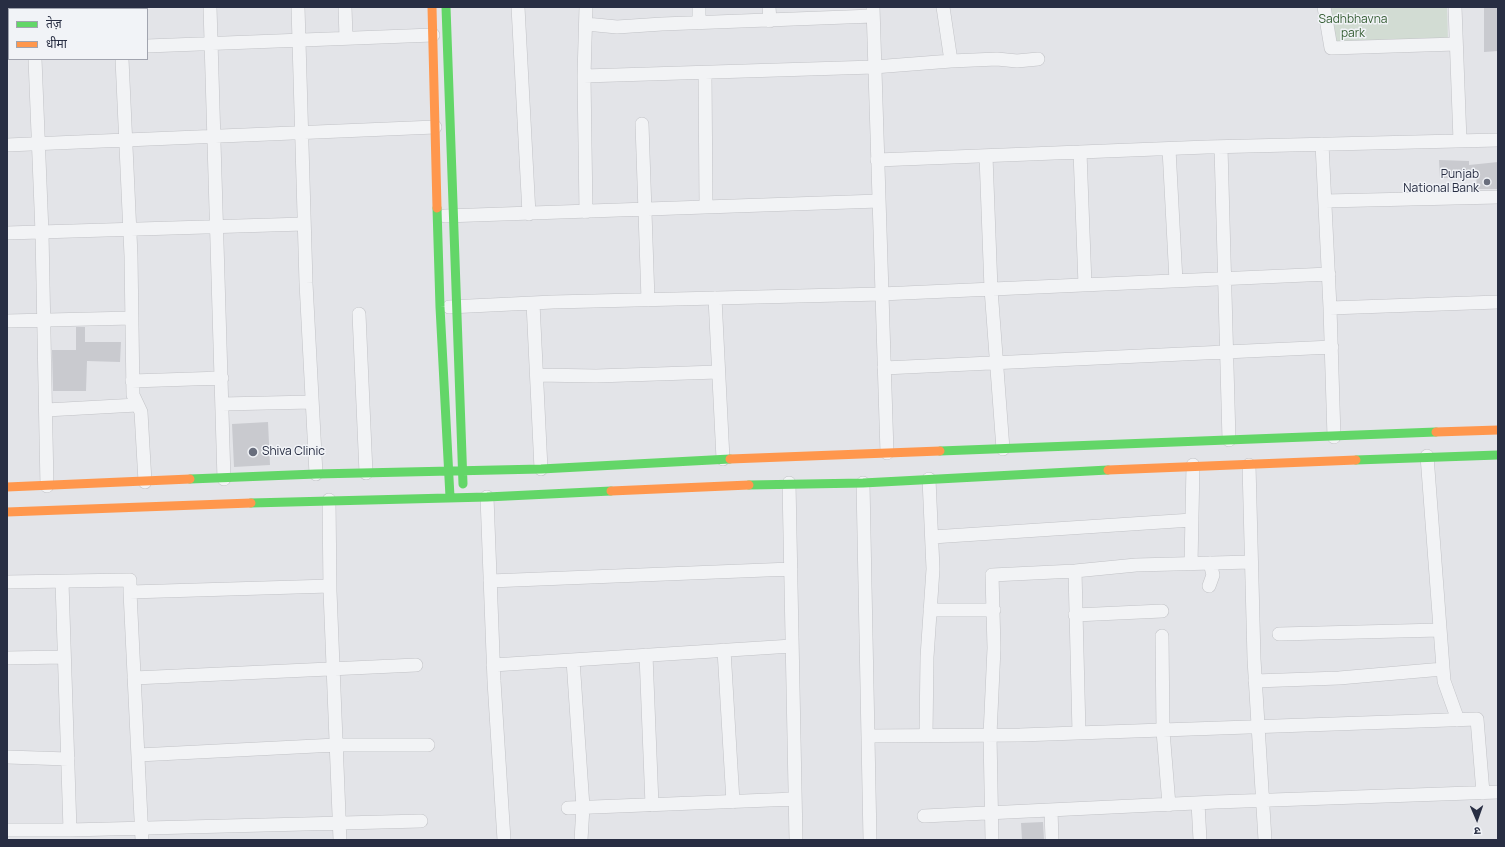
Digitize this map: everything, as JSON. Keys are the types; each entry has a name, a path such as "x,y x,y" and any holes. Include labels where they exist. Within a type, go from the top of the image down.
{"street":[{"path":"210,7 218,227 224,479"},
{"path":"298,7 304,224 316,474"},
{"path":"344,7 346,38"},
{"path":"432,7 440,307 450,497"},
{"path":"446,7 464,497"},
{"path":"518,7 529,214"},
{"path":"586,7 584,76 586,212"},
{"path":"699,7 699,23"},
{"path":"769,7 770,21"},
{"path":"943,7 951,61"},
{"path":"1324,7 1331,48 1456,44"},
{"path":"1455,7 1460,141"},
{"path":"586,24 617,27 770,21 873,12 886,453"},
{"path":"148,46 211,42 433,35"},
{"path":"584,76 874,68 951,61 997,59 1017,62 1038,59"},
{"path":"35,60 42,233 47,486"},
{"path":"122,60 130,229 132,395 141,412 145,482"},
{"path":"705,73 706,206"},
{"path":"642,124 643,209 648,300"},
{"path":"7,145 435,127"},
{"path":"877,160 1169,148 1498,140"},
{"path":"1322,144 1329,274 1334,436"},
{"path":"1221,147 1229,440"},
{"path":"1169,148 1176,281"},
{"path":"1080,152 1085,285"},
{"path":"986,156 991,289 1003,450"},
{"path":"1325,201 1498,197"},
{"path":"438,217 706,206 879,201"},
{"path":"7,233 304,224"},
{"path":"440,307 533,303 881,294 1329,274"},
{"path":"715,298 723,459"},
{"path":"1330,308 1498,302"},
{"path":"533,303 541,469"},
{"path":"359,314 366,472"},
{"path":"7,320 132,318"},
{"path":"884,368 1332,348"},
{"path":"537,375 596,376 718,372"},
{"path":"132,380 222,378"},
{"path":"222,404 312,402"},
{"path":"46,410 138,405"},
{"path":"7,487 366,472 462,472 541,469 723,459 1003,450 1498,430"},
{"path":"7,512 329,500 487,497 789,483 863,483 1193,465 1249,465 1427,456 1498,455"},
{"path":"1427,456 1444,681 1458,720"},
{"path":"1191,564 1193,465"},
{"path":"1249,465 1255,681 1265,840"},
{"path":"926,735 930,610 933,568 929,479"},
{"path":"789,483 796,840"},
{"path":"863,483 870,840"},
{"path":"487,497 493,665 504,840"},
{"path":"329,500 330,586 340,840"},
{"path":"932,537 1192,520"},
{"path":"992,840 990,735 994,610 992,574 1075,571 1136,565 1251,562"},
{"path":"1209,586 1213,575 1210,563"},
{"path":"490,581 791,569"},
{"path":"1075,571 1075,615 1080,733"},
{"path":"7,582 130,580 142,834"},
{"path":"62,582 70,830"},
{"path":"130,592 330,586"},
{"path":"930,610 994,610"},
{"path":"1075,615 1162,611"},
{"path":"1278,634 1440,630"},
{"path":"1162,636 1163,731 1169,805"},
{"path":"493,665 792,646"},
{"path":"724,650 733,802"},
{"path":"646,655 652,804"},
{"path":"7,658 64,657"},
{"path":"573,660 583,807 581,840"},
{"path":"134,678 416,665"},
{"path":"1255,681 1339,678 1443,669"},
{"path":"868,736 1163,731 1477,720 1483,793"},
{"path":"138,755 336,745 428,745"},
{"path":"7,757 68,759"},
{"path":"924,816 1198,803 1498,792"},
{"path":"568,808 795,799"},
{"path":"1198,803 1200,840"},
{"path":"1051,810 1052,840"},
{"path":"7,830 70,830 142,834 339,822 421,821"}],"green space":[{"name":"Sadhbhavna park","path":"1330,7 1447,7 1448,42 1332,47"}],"building":[{"path":"1484,7 1498,7 1498,51 1484,52"},
{"path":"1439,160 1469,161 1469,165 1498,162 1498,189 1477,189 1476,173 1450,174 1450,178 1440,178"},
{"path":"76,327 85,327 85,342 121,342 120,362 87,361 86,391 53,391 52,350 76,350"},
{"path":"268,422 270,465 234,467 232,424"},
{"path":"1043,822 1044,840 1022,840 1021,823"}],"traffic: fast":[{"path":"446,7 463,484"},
{"path":"437,208 440,307 450,497"},
{"path":"940,451 1436,432"},
{"path":"1356,460 1498,455"},
{"path":"190,479 316,474 541,469 730,459"},
{"path":"749,485 863,483 1108,470"},
{"path":"251,503 487,497 611,491"}],"traffic: slow":[{"path":"432,7 437,208"},
{"path":"1436,432 1498,430"},
{"path":"730,459 940,451"},
{"path":"1108,470 1356,460"},
{"path":"7,487 190,479"},
{"path":"611,491 749,485"},
{"path":"7,512 251,503"}],"place":[{"name":"Punjab National Bank","path":"1487,182"},
{"name":"Shiva Clinic","path":"253,452"}]}
